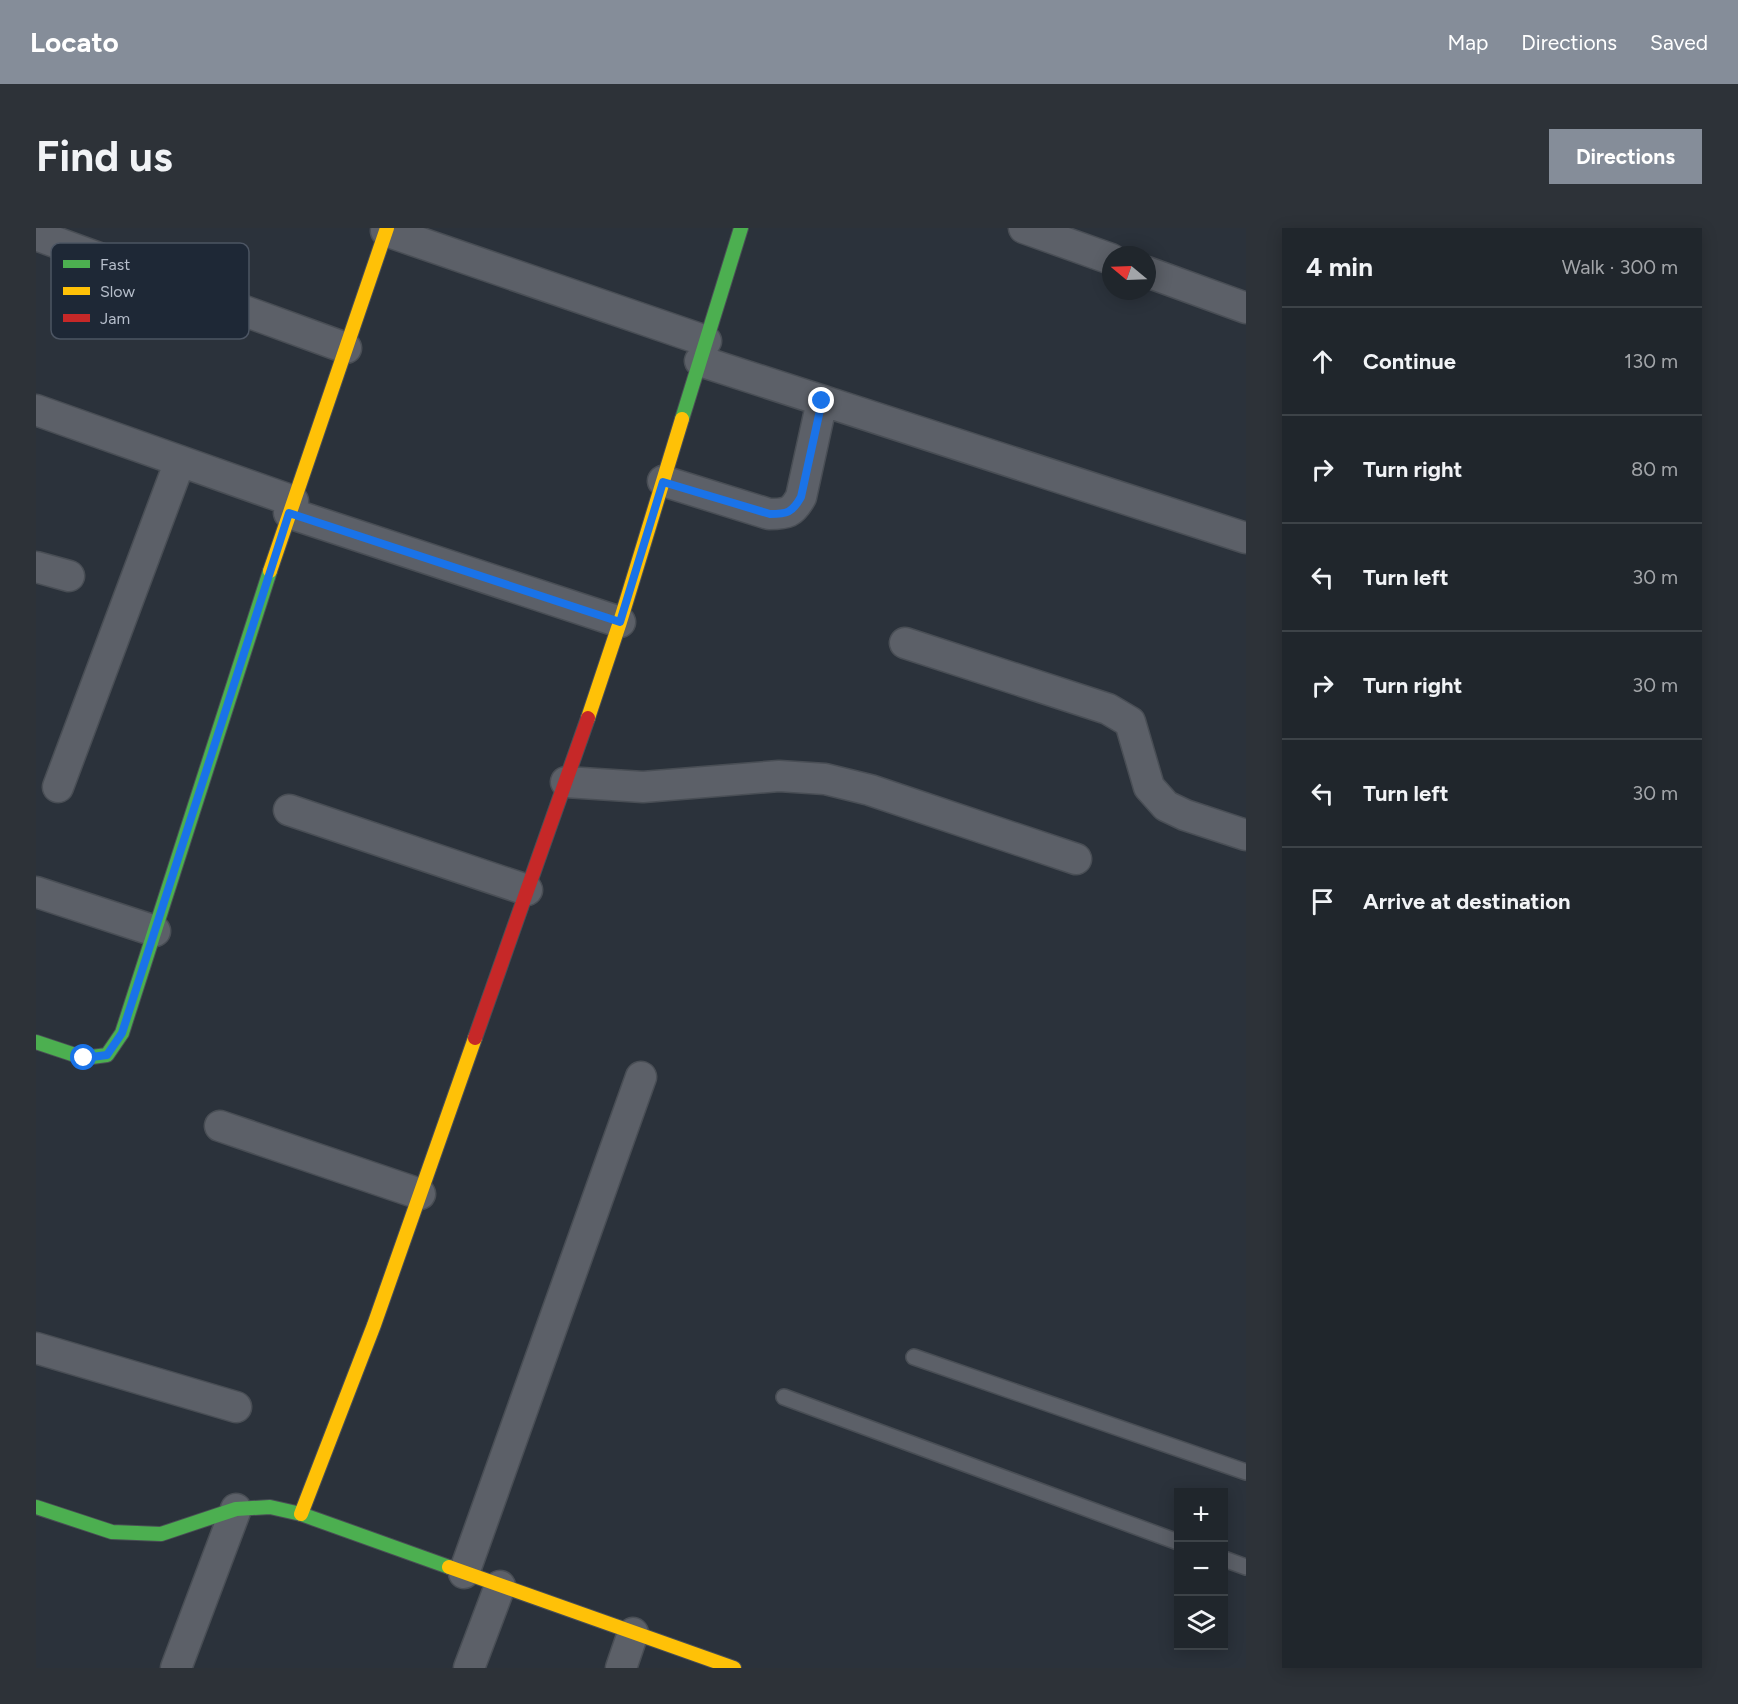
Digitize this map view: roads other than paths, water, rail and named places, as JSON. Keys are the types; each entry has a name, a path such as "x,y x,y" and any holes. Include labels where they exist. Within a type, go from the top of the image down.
{"street":[{"path":"301,1514 374,1325 566,782 620,622 741,228"},
{"path":"1024,228 1102,256"},
{"path":"36,1042 84,1058 107,1055 122,1033 291,507 387,229 703,351 822,401 1246,538"},
{"path":"36,235 58,243"},
{"path":"1156,275 1246,308"},
{"path":"249,313 346,348"},
{"path":"663,482 770,514 784,514 794,508 801,497 822,401"},
{"path":"36,410 180,461 291,507 620,622"},
{"path":"58,787 180,461"},
{"path":"36,567 69,576"},
{"path":"905,643 1108,709 1130,722 1149,787 1166,806 1185,815 1246,835"},
{"path":"566,782 643,787 779,776 825,778 870,790 1076,859"},
{"path":"289,810 527,890"},
{"path":"36,892 155,931"},
{"path":"464,1573 640,1077"},
{"path":"220,1126 420,1194"},
{"path":"36,1348 236,1407"},
{"path":"36,1508 112,1532 161,1534 236,1509 270,1507 301,1514 734,1668"},
{"path":"176,1668 236,1509"},
{"path":"469,1668 500,1586"},
{"path":"621,1668 633,1633"}],"lane":[{"path":"914,1357 1246,1472"},
{"path":"784,1397 1174,1540"},
{"path":"1228,1560 1246,1567"}]}
